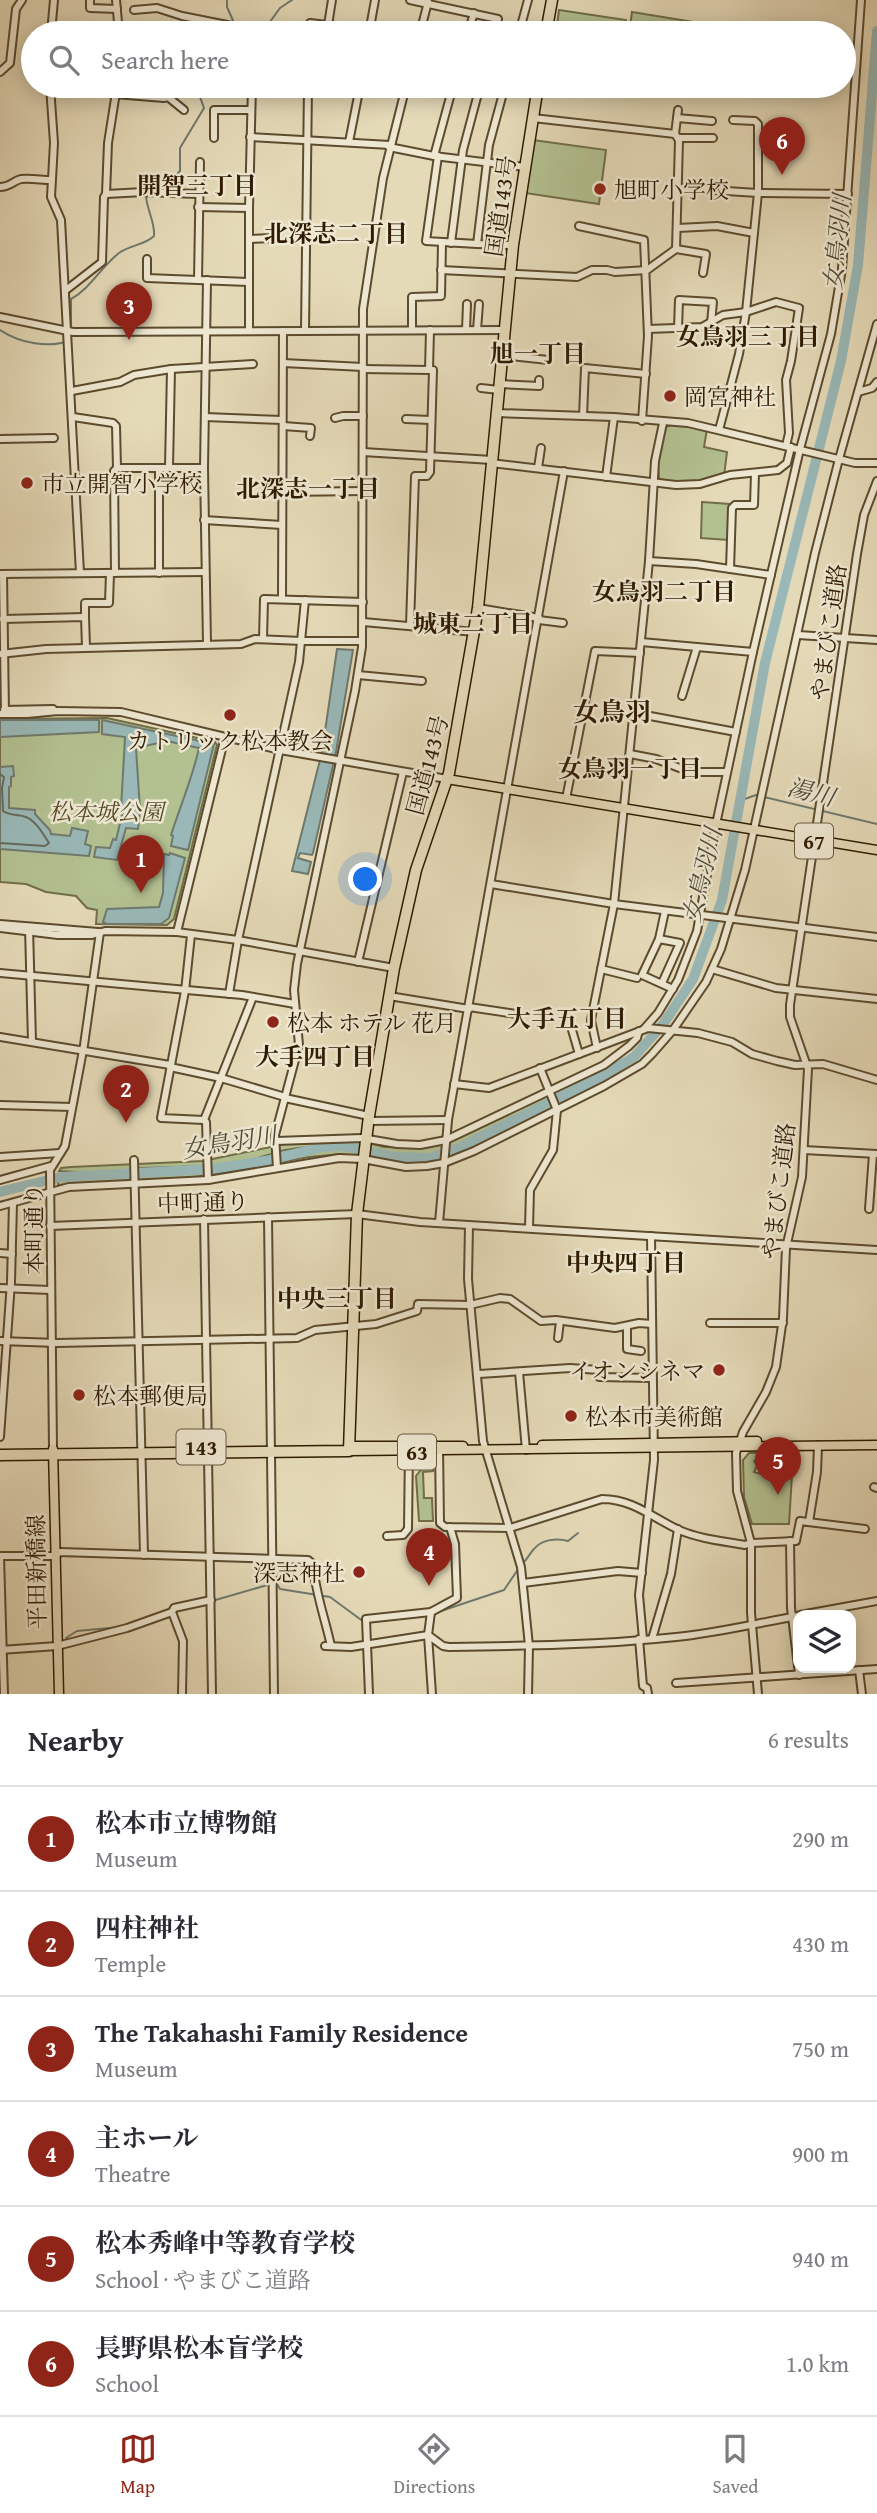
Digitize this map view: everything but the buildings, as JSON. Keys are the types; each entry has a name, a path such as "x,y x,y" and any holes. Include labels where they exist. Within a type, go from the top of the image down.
{"highway":[{"path":"547,21 549,1"},
{"name":"国道143号","path":"349,1449 357,1214 365,1139 394,968 416,870 447,779 475,632 513,246 536,98"},
{"name":"143","path":"0,1455 142,1450 349,1449"},
{"name":"143","path":"0,1450 53,1452"}],"main road":[{"name":"67","path":"447,779 877,850"},
{"name":"63","path":"349,1449 877,1445"},
{"name":"平田新橋線","path":"53,1452 60,1694"}],"street":[{"path":"0,72 10,63 16,9 22,0"},
{"path":"52,21 54,0"},
{"path":"90,0 90,8 117,9"},
{"path":"116,0 118,21"},
{"path":"152,0 152,9"},
{"path":"329,21 332,0"},
{"path":"371,21 375,0"},
{"path":"410,0 474,13 497,21"},
{"path":"522,21 528,0"},
{"path":"856,75 861,0"},
{"path":"422,21 428,2"},
{"path":"134,10 152,9 203,21"},
{"path":"472,21 474,13"},
{"path":"51,98 54,144 52,202 61,220 74,417 80,573"},
{"path":"66,290 102,262 101,234 108,143 115,98"},
{"path":"169,98 184,110"},
{"path":"249,331 252,98"},
{"path":"305,331 308,98"},
{"path":"349,142 358,98"},
{"path":"276,1166 276,1144 299,1045 295,977 299,952 337,761 358,675 363,622 365,291 389,146 403,98"},
{"path":"450,98 436,156 426,241 513,246"},
{"path":"450,243 463,160 477,98"},
{"path":"477,244 489,145 502,98"},
{"path":"276,1144 365,1139 411,1145 446,1141 616,1058 644,1030 673,989 691,950 702,916 727,772 753,652 831,334 842,269 854,98"},
{"path":"214,138 214,110 251,110"},
{"path":"676,249 678,114 712,121"},
{"path":"533,118 713,138"},
{"path":"719,430 739,354 746,312 758,192 758,124 755,121 733,120"},
{"path":"250,137 389,146 436,156 525,167"},
{"path":"198,280 200,162"},
{"path":"0,187 8,187 22,179 51,180"},
{"path":"678,188 848,194"},
{"path":"106,194 198,194"},
{"path":"198,207 249,208"},
{"path":"579,226 644,240 648,329 642,421"},
{"path":"678,228 717,226 754,233"},
{"path":"249,239 275,239"},
{"path":"412,330 412,297 441,296 442,243"},
{"path":"441,270 577,277 592,270 647,270 676,249 706,254 703,273"},
{"path":"148,258 147,278 248,282"},
{"path":"207,280 204,468 207,644"},
{"path":"678,328 679,300 713,302 711,323"},
{"path":"363,452 430,454 606,477 700,484 730,475 778,470 787,463 789,433 786,380 799,308 776,302 723,316 702,327 648,329"},
{"path":"466,330 467,304"},
{"path":"477,330 479,304"},
{"path":"0,317 69,335 206,331 505,330"},
{"path":"0,1206 50,1190 69,1187 208,1179 320,1160 363,1158 406,1167 444,1161 474,1151 642,1064 692,1004 712,969 728,919 761,797 837,458 877,324"},
{"path":"429,330 429,370"},
{"path":"282,599 283,331"},
{"path":"502,355 544,362"},
{"path":"283,363 433,370 430,472 427,476 415,476 410,625"},
{"path":"72,391 120,382 134,375 171,369 253,364"},
{"path":"583,416 586,368 646,374"},
{"path":"169,467 171,369"},
{"path":"858,392 872,388 877,382"},
{"path":"481,388 540,384"},
{"path":"497,413 614,417 688,423 863,464 877,463"},
{"path":"335,418 363,416"},
{"path":"74,417 113,423 116,426 117,468 114,471 109,603 85,603 86,647"},
{"path":"205,417 311,428 310,436"},
{"path":"606,477 614,417"},
{"path":"405,419 431,420"},
{"path":"597,1048 591,1020 614,904 649,561 656,461 663,423"},
{"path":"0,439 54,438"},
{"path":"538,468 541,448"},
{"path":"117,468 204,468"},
{"path":"159,468 159,573"},
{"path":"439,1223 448,1120 564,471"},
{"path":"730,569 732,509 735,505 754,505 755,473"},
{"name":"やまびこ道路","path":"758,1694 752,1625 751,1542 737,1490 738,1444 774,1376 783,1323 786,1243 800,1188 804,1150 807,1065 790,1017 792,989 862,523 877,481"},
{"path":"283,492 363,491"},
{"path":"204,520 282,525"},
{"path":"649,561 771,575"},
{"path":"205,572 1,574 2,712 121,712 280,750 447,779"},
{"path":"263,639 264,599 363,602"},
{"path":"229,994 238,940 302,641 305,600"},
{"path":"478,608 563,623"},
{"path":"3,619 85,617"},
{"path":"363,622 475,632"},
{"path":"798,635 877,640"},
{"path":"2,654 86,647 242,644 263,639 362,641"},
{"path":"641,642 753,652"},
{"path":"682,696 697,647"},
{"path":"566,799 595,651 640,653"},
{"path":"358,675 422,681"},
{"path":"634,713 736,732"},
{"path":"177,932 225,737"},
{"path":"630,754 656,759 690,772 727,772"},
{"path":"358,962 403,772"},
{"path":"491,884 614,904 877,937"},
{"path":"665,911 659,939 642,975 673,989"},
{"path":"0,926 29,930 177,932 394,968"},
{"path":"29,930 32,1042"},
{"name":"本町通り","path":"53,1452 50,1169 65,1146 100,932"},
{"path":"191,935 185,990 161,1118 204,1120"},
{"path":"659,939 680,943 662,983"},
{"path":"601,969 637,978"},
{"path":"712,969 759,984 877,999"},
{"path":"0,974 229,994 295,1004"},
{"path":"389,996 516,1014"},
{"path":"208,1179 204,1120 253,997"},
{"path":"572,1030 579,1054"},
{"path":"454,1084 489,1088 644,1030 672,1030 732,1042 752,1054 777,1061 795,1065 823,1064 877,1080"},
{"path":"0,1037 170,1066 368,1119 448,1120"},
{"path":"529,1228 530,1190 553,1150 557,1109 540,1068"},
{"path":"0,1105 72,1107"},
{"path":"804,1150 875,1154 869,1209"},
{"path":"0,1157 60,1153"},
{"path":"134,1162 144,1555"},
{"path":"0,1180 50,1169"},
{"path":"0,1437 3,1341 10,1288 13,1203"},
{"name":"中町通り","path":"50,1226 357,1214 439,1223 877,1250"},
{"path":"268,1217 274,1694"},
{"path":"205,1219 212,1694"},
{"path":"470,1224 467,1267 485,1448 521,1565 529,1646 528,1694"},
{"path":"648,1694 647,1688 643,1686 639,1595 649,1511 653,1445 651,1236"},
{"path":"0,1253 12,1254"},
{"path":"0,1288 50,1290"},
{"path":"3,1341 297,1338 315,1330 376,1324 416,1311 418,1304 470,1305 500,1298 510,1299 541,1321 612,1328 639,1323 652,1324"},
{"path":"558,1339 561,1321"},
{"path":"710,1323 783,1323"},
{"path":"627,1325 627,1349 641,1351"},
{"path":"479,1374 570,1368 599,1370 599,1377 652,1378"},
{"path":"519,1371 526,1448"},
{"path":"809,1522 817,1472 818,1445"},
{"path":"439,1448 441,1526 510,1528 603,1499 614,1499 649,1511 678,1529 700,1537 745,1545 751,1542 796,1541 800,1521 866,1529"},
{"path":"387,1536 402,1535 408,1528 409,1449"},
{"path":"369,1694 366,1619 431,1614 457,1598 455,1544 450,1527"},
{"path":"652,1639 671,1574 678,1529"},
{"path":"790,1541 796,1610"},
{"path":"4,1694 0,1556 55,1556 60,1552 274,1558 311,1562 328,1646 369,1645 428,1635 443,1646 529,1646 652,1639 699,1634 793,1617"},
{"path":"523,1583 618,1571 642,1573"},
{"path":"1,1650 57,1646 127,1628 173,1611 211,1601"},
{"path":"829,1610 877,1601"},
{"path":"173,1611 183,1641 182,1694"},
{"path":"431,1614 428,1635 432,1694"},
{"path":"676,1683 877,1669"},
{"path":"859,1670 862,1694"}],"green space":[{"path":"559,10 626,20 626,21 558,21"},
{"path":"632,12 688,21 631,21"},
{"path":"533,140 606,150 599,204 525,193"},
{"path":"675,424 707,429 704,447 727,452 724,476 691,483 659,479 658,464 665,427"},
{"path":"702,502 730,504 728,540 701,538"},
{"name":"松本城公園","path":"107,718 215,742 217,745 174,919 167,925 96,924 97,910 87,908 76,896 46,892 26,884 0,882 0,719"},
{"path":"549,1094 552,1100 443,1153 410,1158 363,1146 337,1143 285,1150 241,1163 139,1168 104,1174 59,1171 61,1168 71,1167 203,1161 290,1143 358,1140 384,1147 424,1148 448,1143"},
{"path":"553,1103 555,1108 473,1148 447,1159 423,1163 386,1162 341,1154 184,1179 58,1185 58,1181 211,1171 323,1149 344,1148 393,1159 430,1159"},
{"path":"749,1453 758,1453 758,1458 754,1461 757,1466 754,1472 767,1476 792,1475 789,1524 752,1524 744,1497 743,1460"},
{"path":"428,1461 432,1461 433,1471 423,1472 424,1498 432,1498 433,1521 419,1521 416,1476"}],"water":[{"path":"337,649 353,650 336,752 313,853 300,853 298,858 311,862 308,874 292,871 322,752"},
{"path":"0,720 99,720 99,732 0,737"},
{"path":"102,720 214,744 188,850 171,846 171,835 199,748 167,741 136,748 140,810 138,829 126,828 117,860 94,857 96,847 110,848 113,839 116,840 123,811 125,737 102,734"},
{"path":"13,766 9,808 35,810 35,814 51,834 70,836 72,828 88,831 85,844 91,846 89,856 0,849 0,767"},
{"path":"170,853 185,858 169,918 161,924 103,922 107,909 159,907 163,893 164,854"}],"waterway":[{"path":"227,0 233,21"},
{"path":"271,21 280,8 292,0"},
{"name":"女鳥羽川","path":"0,1192 61,1177 212,1169 265,1161 323,1147 344,1146 394,1157 430,1158 459,1148 602,1076 634,1057 664,1023 693,979 722,900 765,663 841,361 858,265 877,31"},
{"path":"71,328 71,299 84,290 119,253 154,236 146,200 148,186 153,179 171,180 180,171 180,148 204,108 200,98"},
{"path":"0,330 25,341 44,344 71,340 71,333"},
{"name":"湯川","path":"739,801 756,795 877,824"},
{"path":"522,1564 541,1543 568,1541 578,1533"},
{"path":"435,1613 504,1590 519,1568"},
{"path":"212,1601 271,1584"},
{"path":"277,1584 280,1589 330,1597 364,1622"},
{"path":"369,1622 395,1619"},
{"path":"66,1638 77,1631 120,1627"}],"place":[{"name":"長野県松本盲学校","path":"782,175"},
{"name":"旭町小学校","path":"600,189"},
{"name":"The Takahashi Family Residence","path":"129,340"},
{"name":"岡宮神社","path":"670,396"},
{"name":"市立開智小学校","path":"27,483"},
{"name":"カトリック松本教会","path":"230,715"},
{"name":"松本市立博物館","path":"141,893"},
{"name":"松本 ホテル 花月","path":"273,1022"},
{"name":"四柱神社","path":"126,1123"},
{"name":"イオンシネマ","path":"719,1370"},
{"name":"松本郵便局","path":"79,1395"},
{"name":"松本市美術館","path":"571,1416"},
{"name":"松本秀峰中等教育学校","path":"778,1495"},
{"name":"深志神社","path":"359,1572"},
{"name":"主ホール","path":"429,1586"}],"district":[{"name":"開智三丁目","path":"197,185"},
{"name":"北深志二丁目","path":"336,233"},
{"name":"女鳥羽三丁目","path":"748,336"},
{"name":"旭一丁目","path":"538,353"},
{"name":"北深志一丁目","path":"308,488"},
{"name":"女鳥羽二丁目","path":"664,591"},
{"name":"城東二丁目","path":"473,623"},
{"name":"女鳥羽","path":"612,711"},
{"name":"女鳥羽一丁目","path":"630,768"},
{"name":"大手五丁目","path":"567,1018"},
{"name":"大手四丁目","path":"315,1056"},
{"name":"中央四丁目","path":"626,1262"},
{"name":"中央三丁目","path":"337,1298"}]}
